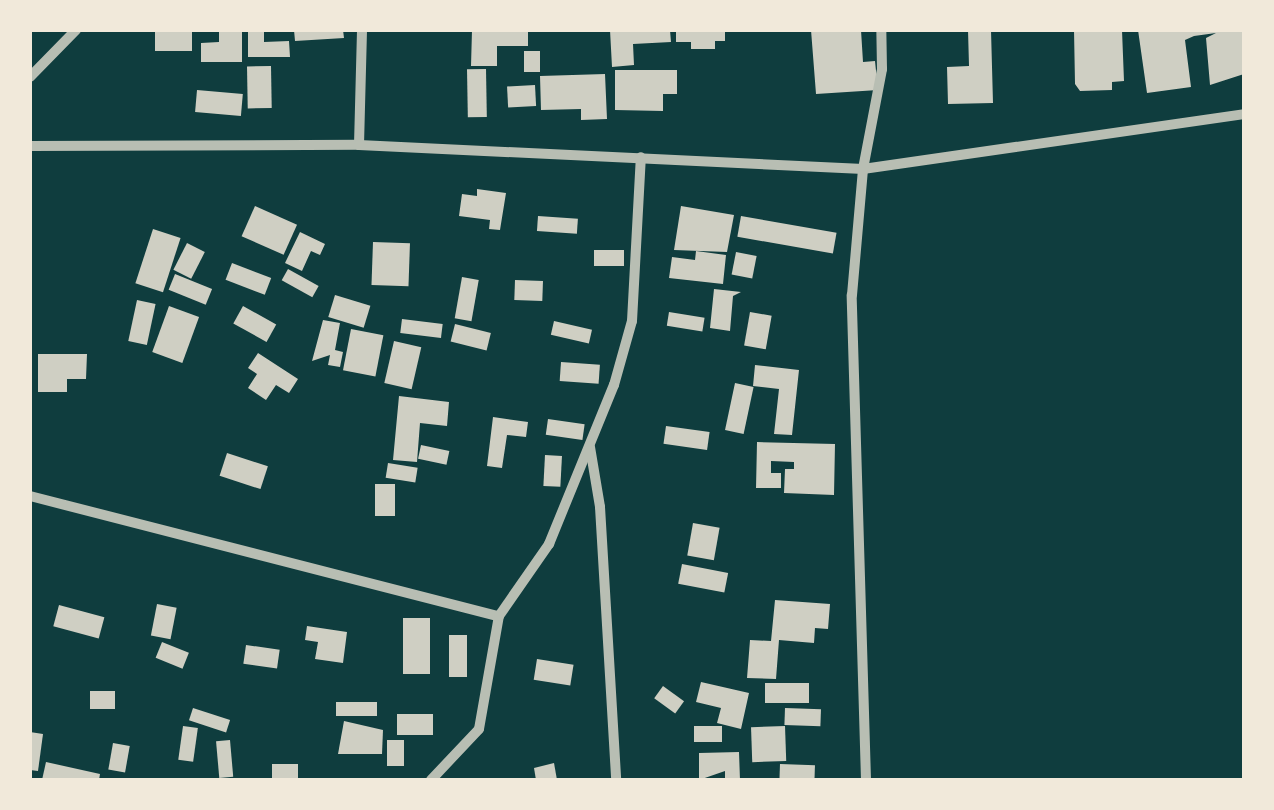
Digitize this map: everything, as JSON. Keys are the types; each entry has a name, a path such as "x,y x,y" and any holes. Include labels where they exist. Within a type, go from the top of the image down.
{"street":[{"path":"30,77 76,30"},
{"path":"359,145 362,30"},
{"path":"866,780 852,295 863,169 882,69 881,30"},
{"path":"30,146 359,145 863,169 1244,114"},
{"path":"432,780 479,728 499,616 549,544 590,446 632,321 641,157"},
{"path":"590,446 600,507 616,780"},
{"path":"30,496 499,616"}],"building":[{"path":"155,30 192,30 192,51 155,51"},
{"path":"219,30 242,30 242,62 201,62 201,43 219,42"},
{"path":"248,30 264,30 264,42 289,41 290,57 248,57"},
{"path":"294,30 343,30 344,38 295,41"},
{"path":"472,30 528,30 528,46 497,46 497,66 471,66"},
{"path":"610,30 670,30 671,42 633,44 634,65 612,67"},
{"path":"676,30 725,30 725,41 715,41 715,49 691,49 691,42 676,42"},
{"path":"811,30 861,30 863,62 875,61 878,90 816,94"},
{"path":"968,30 991,30 993,103 948,104 947,67 969,66"},
{"path":"1074,30 1122,30 1124,81 1112,82 1112,90 1080,91 1075,84"},
{"path":"1138,30 1244,30 1244,74 1210,85 1206,38 1216,33 1194,36 1185,40 1191,87 1147,93"},
{"path":"524,51 540,51 540,72 524,72"},
{"path":"247,66 271,66 272,108 248,108"},
{"path":"467,69 486,69 487,117 468,117"},
{"path":"615,70 677,70 677,94 663,94 663,111 615,110"},
{"path":"605,74 607,119 581,120 581,109 541,110 540,76"},
{"path":"535,85 536,106 508,107 507,86"},
{"path":"197,90 243,94 241,116 195,112"},
{"path":"477,189 506,193 500,230 489,229 490,220 459,216 462,194 477,196"},
{"path":"255,206 297,225 284,255 242,236"},
{"path":"681,206 734,215 727,252 674,250"},
{"path":"538,216 578,219 577,234 537,231"},
{"path":"741,216 837,233 833,254 737,237"},
{"path":"153,229 181,238 163,292 135,283"},
{"path":"300,232 325,244 320,255 311,251 302,271 285,263"},
{"path":"373,242 410,243 408,286 371,285"},
{"path":"187,243 205,252 191,279 173,270"},
{"path":"594,250 624,250 624,266 594,266"},
{"path":"696,251 726,255 723,284 669,278 672,257 695,260"},
{"path":"736,252 757,256 752,279 732,275"},
{"path":"232,263 271,278 265,295 226,280"},
{"path":"288,269 319,286 312,297 282,280"},
{"path":"175,274 212,289 206,305 169,290"},
{"path":"462,277 479,280 471,321 455,318"},
{"path":"515,280 543,281 542,301 514,300"},
{"path":"714,289 741,292 733,296 730,331 710,328"},
{"path":"335,295 370,306 364,328 328,317"},
{"path":"137,300 156,304 147,345 128,341"},
{"path":"169,306 199,317 182,363 152,352"},
{"path":"243,306 276,324 267,342 233,323"},
{"path":"669,312 705,318 702,331 667,326"},
{"path":"750,312 772,316 766,349 744,345"},
{"path":"402,319 443,324 441,338 400,333"},
{"path":"323,320 340,323 335,350 343,352 340,367 328,365 330,355 312,361"},
{"path":"554,321 592,330 589,343 551,335"},
{"path":"455,324 491,333 487,350 451,341"},
{"path":"351,329 383,335 375,377 343,370"},
{"path":"394,341 421,347 412,389 384,383"},
{"path":"258,353 298,379 289,393 276,385 266,400 248,388 257,374 248,368"},
{"path":"38,354 87,354 86,379 67,379 67,392 38,392"},
{"path":"561,362 600,365 599,384 560,381"},
{"path":"755,365 799,370 792,435 774,434 779,389 753,386"},
{"path":"735,383 754,387 744,434 725,430"},
{"path":"399,396 449,402 447,426 420,423 417,462 393,460"},
{"path":"493,417 528,422 526,437 507,435 502,468 487,466"},
{"path":"548,419 585,424 582,440 546,435"},
{"path":"666,426 710,432 707,450 663,444"},
{"path":"757,442 835,444 834,495 784,493 785,469 794,469 794,462 771,461 771,473 781,473 781,488 756,488"},
{"path":"421,445 449,451 446,465 418,459"},
{"path":"227,453 268,466 260,489 220,476"},
{"path":"545,455 562,456 560,487 543,486"},
{"path":"388,463 418,468 415,483 386,478"},
{"path":"375,484 395,484 395,516 375,516"},
{"path":"693,523 720,528 714,560 687,555"},
{"path":"682,564 728,573 724,593 678,584"},
{"path":"775,600 830,604 828,629 815,628 814,643 779,640 776,679 747,678 750,640 771,641"},
{"path":"157,604 177,608 171,639 151,635"},
{"path":"59,605 104,617 99,638 53,626"},
{"path":"403,618 430,618 430,674 403,674"},
{"path":"307,626 347,632 343,663 315,659 318,642 305,640"},
{"path":"449,635 467,635 467,677 449,677"},
{"path":"162,642 189,653 183,669 156,658"},
{"path":"246,645 280,650 277,669 243,664"},
{"path":"537,659 574,665 570,686 534,680"},
{"path":"701,682 749,693 741,729 717,723 721,708 696,702"},
{"path":"765,683 809,683 809,703 765,703"},
{"path":"663,686 684,701 675,713 654,698"},
{"path":"90,691 115,691 115,709 90,709"},
{"path":"336,702 377,702 377,716 336,716"},
{"path":"193,708 230,720 226,732 189,720"},
{"path":"785,708 821,709 820,726 784,725"},
{"path":"397,714 433,714 433,735 397,735"},
{"path":"344,721 383,730 382,754 338,754"},
{"path":"183,726 198,728 193,762 178,760"},
{"path":"694,726 722,726 722,742 694,742"},
{"path":"785,726 786,761 752,762 751,727"},
{"path":"30,732 43,734 38,771 30,770"},
{"path":"230,740 233,777 219,778 216,741"},
{"path":"387,740 404,740 404,766 387,766"},
{"path":"113,743 130,746 125,773 108,770"},
{"path":"739,752 740,780 725,780 725,771 699,780 699,753"},
{"path":"46,762 100,774 99,780 42,780"},
{"path":"554,763 557,780 536,780 534,768"},
{"path":"272,764 298,764 298,780 272,780"},
{"path":"780,764 815,765 814,780 779,779"}]}
